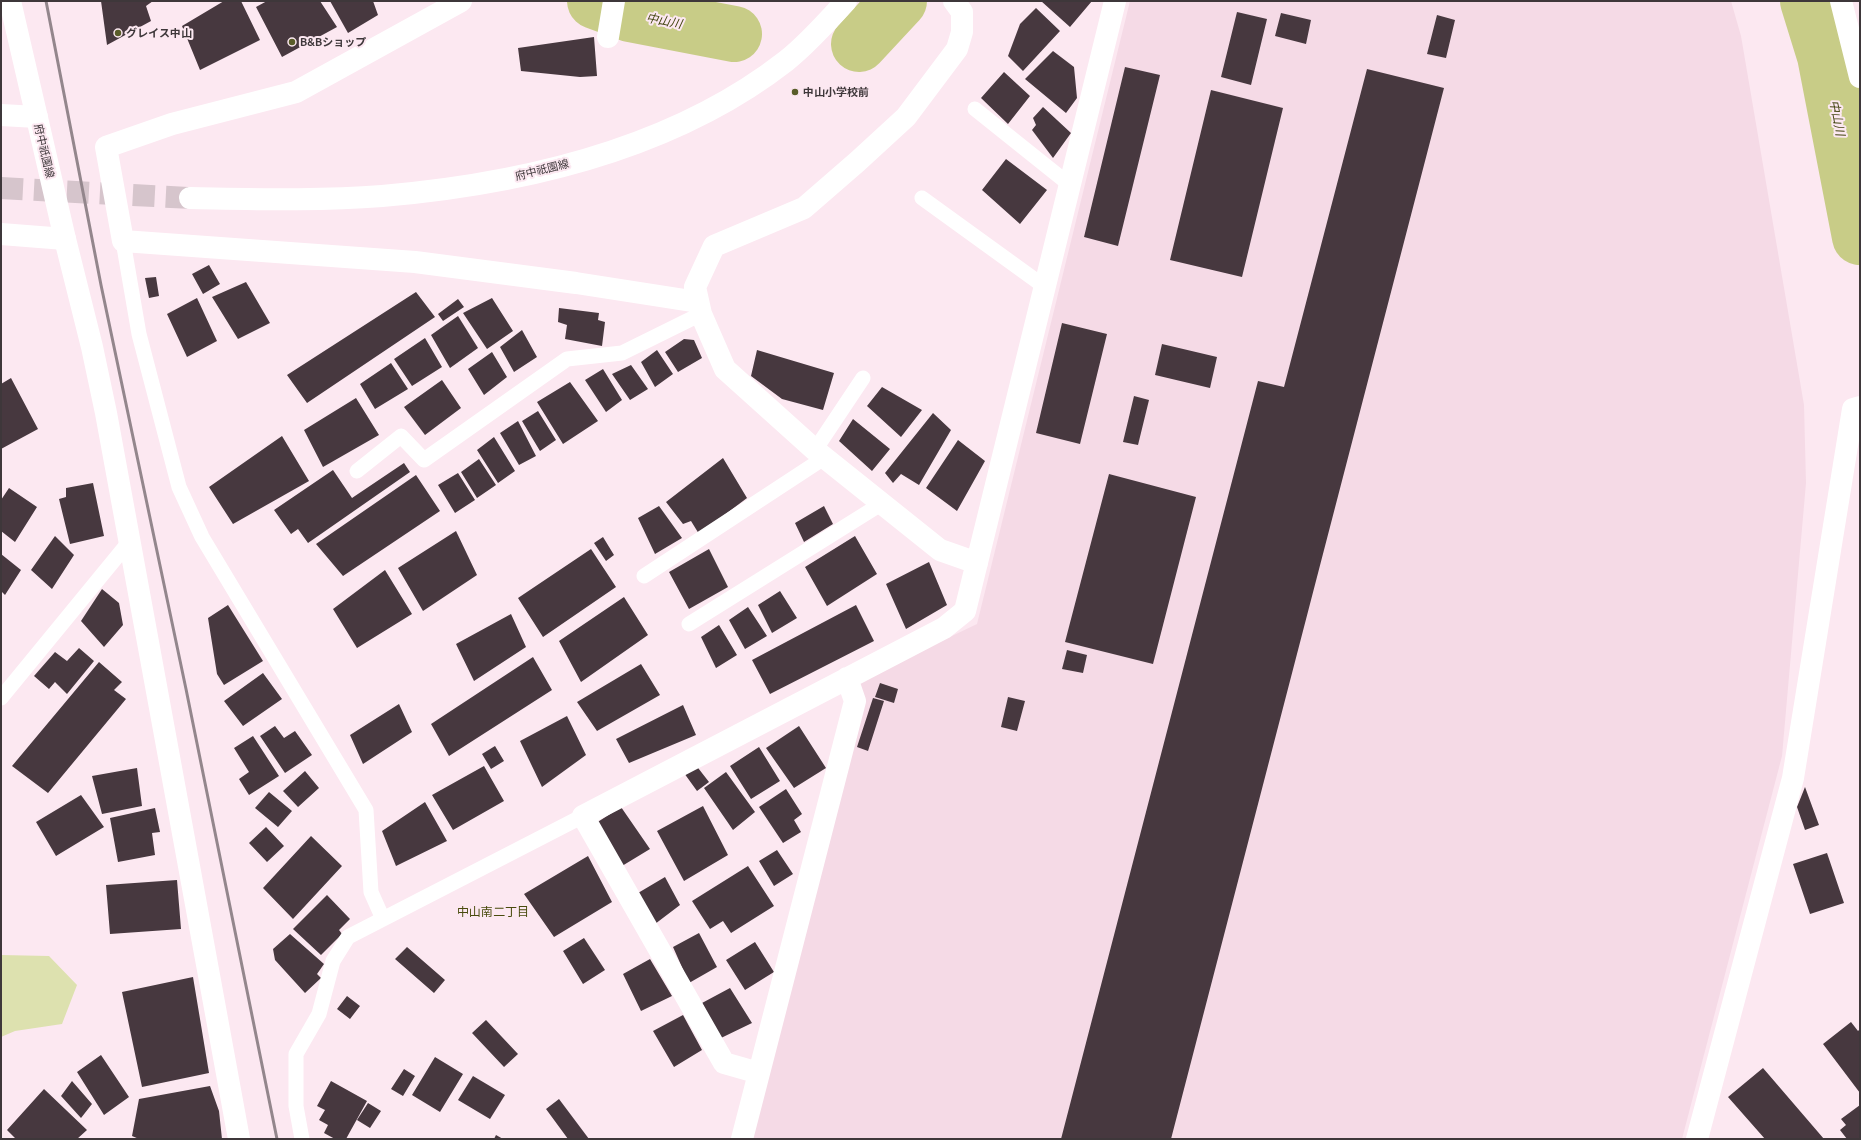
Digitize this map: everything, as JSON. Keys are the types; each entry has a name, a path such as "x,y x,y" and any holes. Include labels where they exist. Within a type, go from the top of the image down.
{"street":[{"name":"府中祇園線","path":"10,1 65,239 92,347 239,1139"},
{"path":"461,1 296,92 172,124 106,147 123,241 415,262 576,283 700,308"},
{"path":"609,32 614,1"},
{"name":"府中祇園線","path":"190,198 286,199 381,196 459,187 530,174 599,155 664,132 730,99 786,61 846,1"},
{"path":"954,1 962,12 962,32 957,49 906,117 804,208 714,246 695,287 700,308 725,369 820,454 940,550 977,563"},
{"path":"759,1073 724,1063 583,816 944,628 965,611 1115,1"},
{"path":"1842,1 1860,77"},
{"path":"1,115 37,117"},
{"path":"1,234 65,239"},
{"path":"1697,1139 1793,778 1853,409 1860,407"},
{"path":"742,1139 855,701 847,678"}],"lane":[{"path":"975,109 1070,185"},
{"path":"922,198 1045,287"},
{"path":"123,241 139,334 180,487 202,537 366,810 371,892 383,919"},
{"path":"357,471 401,436 424,460 567,359 622,354 700,308"},
{"path":"644,576 820,454 863,378"},
{"path":"689,624 881,504"},
{"path":"1,698 129,542"},
{"path":"302,1139 296,1106 296,1054 319,1014 333,961 348,937 583,816"}],"shaded area":[{"path":"1130,1 1731,1 1741,36 1804,405 1806,483 1782,756 1682,1139 745,1139 856,682 977,624"}],"green space":[{"path":"1,955 49,956 77,985 62,1024 15,1031 1,1037"}],"building":[{"name":"グレイス中山","path":"101,1 153,1 146,6 151,21 107,45"},
{"path":"224,1 241,1 260,40 200,70 182,26"},
{"name":"B&Bショップ","path":"267,1 320,1 337,27 282,57 256,7"},
{"path":"330,1 373,1 378,15 348,33"},
{"path":"1041,1 1092,1 1070,27"},
{"path":"1036,8 1060,31 1023,71 1008,56 1020,24"},
{"path":"1237,12 1267,19 1251,85 1221,77"},
{"path":"1281,13 1311,20 1306,44 1275,36"},
{"path":"1437,15 1455,20 1446,58 1427,54"},
{"path":"594,37 597,76 580,77 521,71 518,48"},
{"path":"1053,51 1074,67 1077,98 1066,113 1025,79"},
{"path":"1125,67 1160,75 1118,246 1084,237"},
{"path":"1367,69 1444,88 1171,1139 1061,1139 1258,381 1284,387"},
{"path":"1004,72 1030,96 1008,124 981,98"},
{"path":"1211,90 1283,108 1242,277 1170,260"},
{"path":"1043,107 1071,133 1053,158 1032,130 1036,125 1033,118"},
{"path":"1006,159 1047,190 1020,224 982,190"},
{"path":"209,265 220,284 203,294 192,274"},
{"path":"156,277 159,296 149,298 145,278"},
{"path":"246,282 270,323 238,339 212,297"},
{"path":"416,292 435,317 307,403 287,375"},
{"path":"197,298 217,341 187,357 167,314"},
{"path":"492,298 513,331 487,349 463,313"},
{"path":"458,299 464,307 443,321 438,314"},
{"path":"559,308 599,313 598,320 605,322 602,346 565,339 567,325 558,322"},
{"path":"458,316 478,348 450,368 431,335"},
{"path":"1062,323 1107,334 1080,444 1036,433"},
{"path":"522,330 537,357 514,372 500,347"},
{"path":"425,338 442,367 412,386 394,359"},
{"path":"684,339 694,340 702,358 678,372 665,352"},
{"path":"1162,344 1217,357 1210,388 1155,375"},
{"path":"657,350 673,374 655,387 641,362"},
{"path":"757,350 834,373 823,410 782,399 751,376"},
{"path":"492,352 507,377 484,395 468,369"},
{"path":"391,363 408,389 375,409 360,384"},
{"path":"631,365 648,389 630,400 612,374"},
{"path":"603,369 622,400 606,412 585,380"},
{"path":"11,378 38,429 1,449 1,384"},
{"path":"442,380 461,408 425,435 404,407"},
{"path":"570,382 598,421 563,444 537,402"},
{"path":"882,387 922,410 901,437 867,406"},
{"path":"1134,396 1149,400 1138,445 1123,442"},
{"path":"356,398 379,435 323,467 304,430"},
{"path":"538,411 556,440 540,451 522,421"},
{"path":"933,413 951,430 919,485 901,474 893,483 885,473"},
{"path":"853,419 890,449 872,471 839,441"},
{"path":"518,421 536,456 519,465 500,433"},
{"path":"282,436 309,481 233,524 209,487"},
{"path":"494,437 515,471 498,483 477,450"},
{"path":"958,440 985,461 957,511 926,488"},
{"path":"723,458 747,498 699,534 691,521 683,524 666,502"},
{"path":"479,459 496,485 477,498 461,472"},
{"path":"404,463 410,472 308,543 298,529 291,534 274,510 333,470 352,498"},
{"path":"458,473 475,500 455,513 438,485"},
{"path":"1109,474 1196,497 1153,664 1065,642"},
{"path":"416,475 440,511 343,576 316,544"},
{"path":"93,483 104,536 70,544 59,499 66,497 66,488"},
{"path":"9,488 37,507 15,542 1,531 1,500"},
{"path":"659,506 682,538 655,554 638,518"},
{"path":"824,506 833,524 804,542 795,523"},
{"path":"456,531 477,575 423,611 398,568"},
{"path":"55,536 74,555 52,589 31,570"},
{"path":"855,536 877,574 827,606 805,567"},
{"path":"603,537 614,555 606,561 594,543"},
{"path":"591,549 616,587 543,637 518,598"},
{"path":"709,549 728,587 689,609 669,572"},
{"path":"1,554 21,570 5,595 1,591"},
{"path":"929,562 947,605 906,629 886,584"},
{"path":"385,570 412,614 357,648 333,609"},
{"path":"102,589 119,603 123,625 104,647 81,621"},
{"path":"780,591 797,618 772,633 758,605"},
{"path":"624,597 648,635 581,682 559,641"},
{"path":"228,605 263,661 224,685 217,674 208,618"},
{"path":"856,605 874,641 770,694 752,660"},
{"path":"748,607 767,636 745,649 729,620"},
{"path":"511,614 526,647 474,681 456,644"},
{"path":"719,625 737,655 716,668 701,637"},
{"path":"79,648 94,661 67,694 55,682 49,689 34,676 55,652 67,661"},
{"path":"1067,650 1087,655 1083,673 1062,669"},
{"path":"533,657 552,690 449,756 431,724"},
{"path":"99,662 122,682 114,690 126,699 48,793 12,766"},
{"path":"641,664 660,695 597,731 577,702"},
{"path":"263,673 282,699 243,726 224,701"},
{"path":"880,683 898,689 894,703 875,697"},
{"path":"1008,697 1025,701 1017,731 1001,727"},
{"path":"873,698 884,701 868,751 857,747"},
{"path":"399,704 412,732 363,764 350,735"},
{"path":"683,705 696,735 629,763 616,739"},
{"path":"567,716 586,755 542,787 520,741"},
{"path":"275,726 284,738 295,731 312,755 285,773 260,736"},
{"path":"799,726 826,768 794,788 766,748"},
{"path":"253,736 279,776 249,795 239,779 249,772 234,748"},
{"path":"495,746 504,761 491,769 482,754"},
{"path":"759,747 780,781 751,799 730,766"},
{"path":"695,764 709,782 697,791 684,773"},
{"path":"484,766 504,801 453,830 432,795"},
{"path":"137,768 142,806 102,814 92,776"},
{"path":"305,771 319,788 298,807 283,791"},
{"path":"726,772 755,812 733,830 704,788"},
{"path":"1805,787 1819,825 1805,830 1797,807"},
{"path":"786,789 802,814 794,820 801,832 783,843 759,807"},
{"path":"269,792 292,811 278,827 255,808"},
{"path":"81,795 104,827 56,856 36,822"},
{"path":"425,802 447,841 396,866 382,831"},
{"path":"703,806 728,855 684,881 657,831"},
{"path":"621,807 650,849 622,866 593,825"},
{"path":"155,808 160,832 152,833 155,855 118,862 110,818"},
{"path":"266,827 284,846 267,862 249,843"},
{"path":"311,836 342,866 293,919 263,888"},
{"path":"777,850 793,874 774,886 759,861"},
{"path":"1827,853 1844,903 1810,914 1793,864"},
{"path":"588,856 612,902 554,937 524,894"},
{"path":"748,866 774,906 731,933 723,921 710,929 692,901"},
{"path":"665,877 680,905 655,924 638,893"},
{"path":"177,880 181,929 110,934 106,885"},
{"path":"327,895 350,919 339,930 342,934 321,955 293,929"},
{"path":"699,933 717,967 689,983 673,947"},
{"path":"290,934 324,964 317,974 321,978 305,993 275,960 273,949"},
{"path":"584,938 605,970 583,984 563,951"},
{"path":"755,942 774,972 745,990 726,960"},
{"path":"407,947 445,980 434,993 395,959"},
{"path":"650,959 672,996 641,1011 623,974"},
{"path":"193,977 209,1073 142,1087 122,992"},
{"path":"730,988 752,1023 721,1038 702,1003"},
{"path":"347,996 360,1006 350,1019 337,1009"},
{"path":"683,1015 702,1050 674,1067 653,1031"},
{"path":"486,1020 518,1054 504,1067 472,1033"},
{"path":"1851,1022 1858,1031 1860,1029 1860,1093 1823,1044"},
{"path":"101,1055 129,1097 104,1115 77,1072"},
{"path":"435,1057 463,1074 440,1112 412,1095"},
{"path":"1763,1068 1824,1139 1765,1139 1728,1097"},
{"path":"404,1069 415,1076 403,1096 391,1089"},
{"path":"473,1076 505,1095 490,1119 458,1100"},
{"path":"72,1081 92,1104 81,1118 61,1096"},
{"path":"331,1081 367,1101 346,1139 335,1139 324,1133 328,1125 319,1120 325,1110 317,1106"},
{"path":"210,1086 219,1111 222,1139 139,1139 132,1136 139,1099"},
{"path":"44,1089 87,1130 77,1139 16,1139 7,1130"},
{"path":"559,1099 589,1139 568,1139 546,1109"},
{"path":"368,1103 381,1111 370,1128 357,1120"},
{"path":"1860,1105 1860,1139 1847,1139 1840,1130 1846,1125 1841,1119"},
{"path":"496,1135 503,1139 494,1139"}],"waterway":[{"name":"中山川","path":"595,1 630,14 734,34"},
{"name":"中山川","path":"859,44 899,1"},
{"name":"中山川","path":"1808,1 1825,56 1860,237"}],"tunnel":[{"path":"1,188 190,198"}],"railway":[{"path":"46,1 101,285 186,689 277,1139"}],"place":[{"name":"グレイス中山","path":"118,33"},
{"name":"B&Bショップ","path":"292,42"},
{"name":"中山小学校前","path":"795,92"}],"district":[{"name":"中山南二丁目","path":"493,912"}]}
